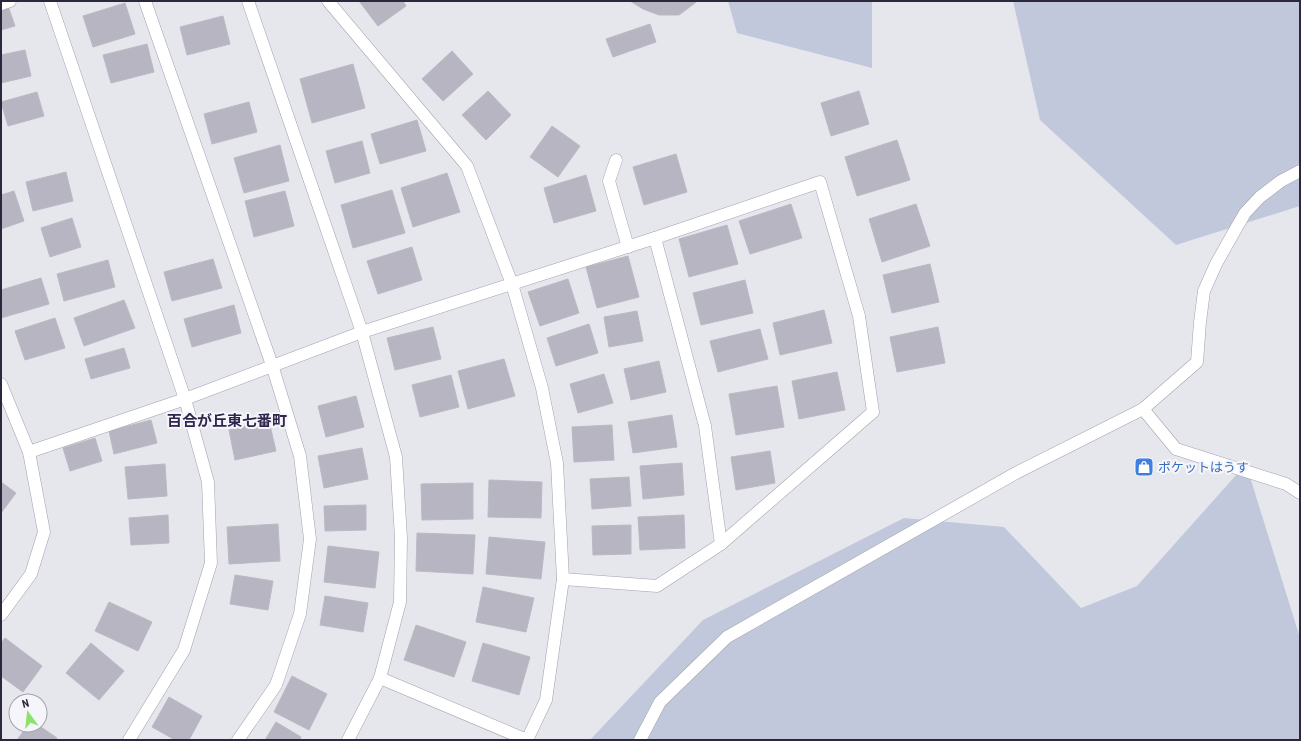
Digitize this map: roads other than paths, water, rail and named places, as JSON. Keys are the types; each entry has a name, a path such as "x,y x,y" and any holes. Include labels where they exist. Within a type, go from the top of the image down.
{"street":[{"path":"1,4 10,1"},
{"path":"50,1 185,399 208,482 211,563 184,650 129,740"},
{"path":"145,1 272,365 300,456 310,539 300,614 276,685 238,740"},
{"path":"248,1 362,332 396,457 401,538 400,602 380,678 348,740"},
{"path":"328,1 467,166 512,284 542,388 557,463 563,579 546,700 527,740 380,678"},
{"path":"616,160 609,180 628,247"},
{"path":"640,740 660,702 727,637 1016,473 1143,409 1197,362 1204,291 1216,264 1245,213 1260,197 1281,181 1300,172"},
{"path":"29,452 185,399 362,332 628,247 820,182 859,316 873,412 721,544 657,586 563,579"},
{"path":"655,238 705,426 721,544"},
{"path":"1,384 29,452 44,532 31,574 1,615"},
{"path":"1143,409 1176,450 1286,484 1300,493"}],"place":[{"name":"ポケットはうす","path":"1144,467"}],"district":[{"name":"百合が丘東七番町","path":"227,421"}]}
